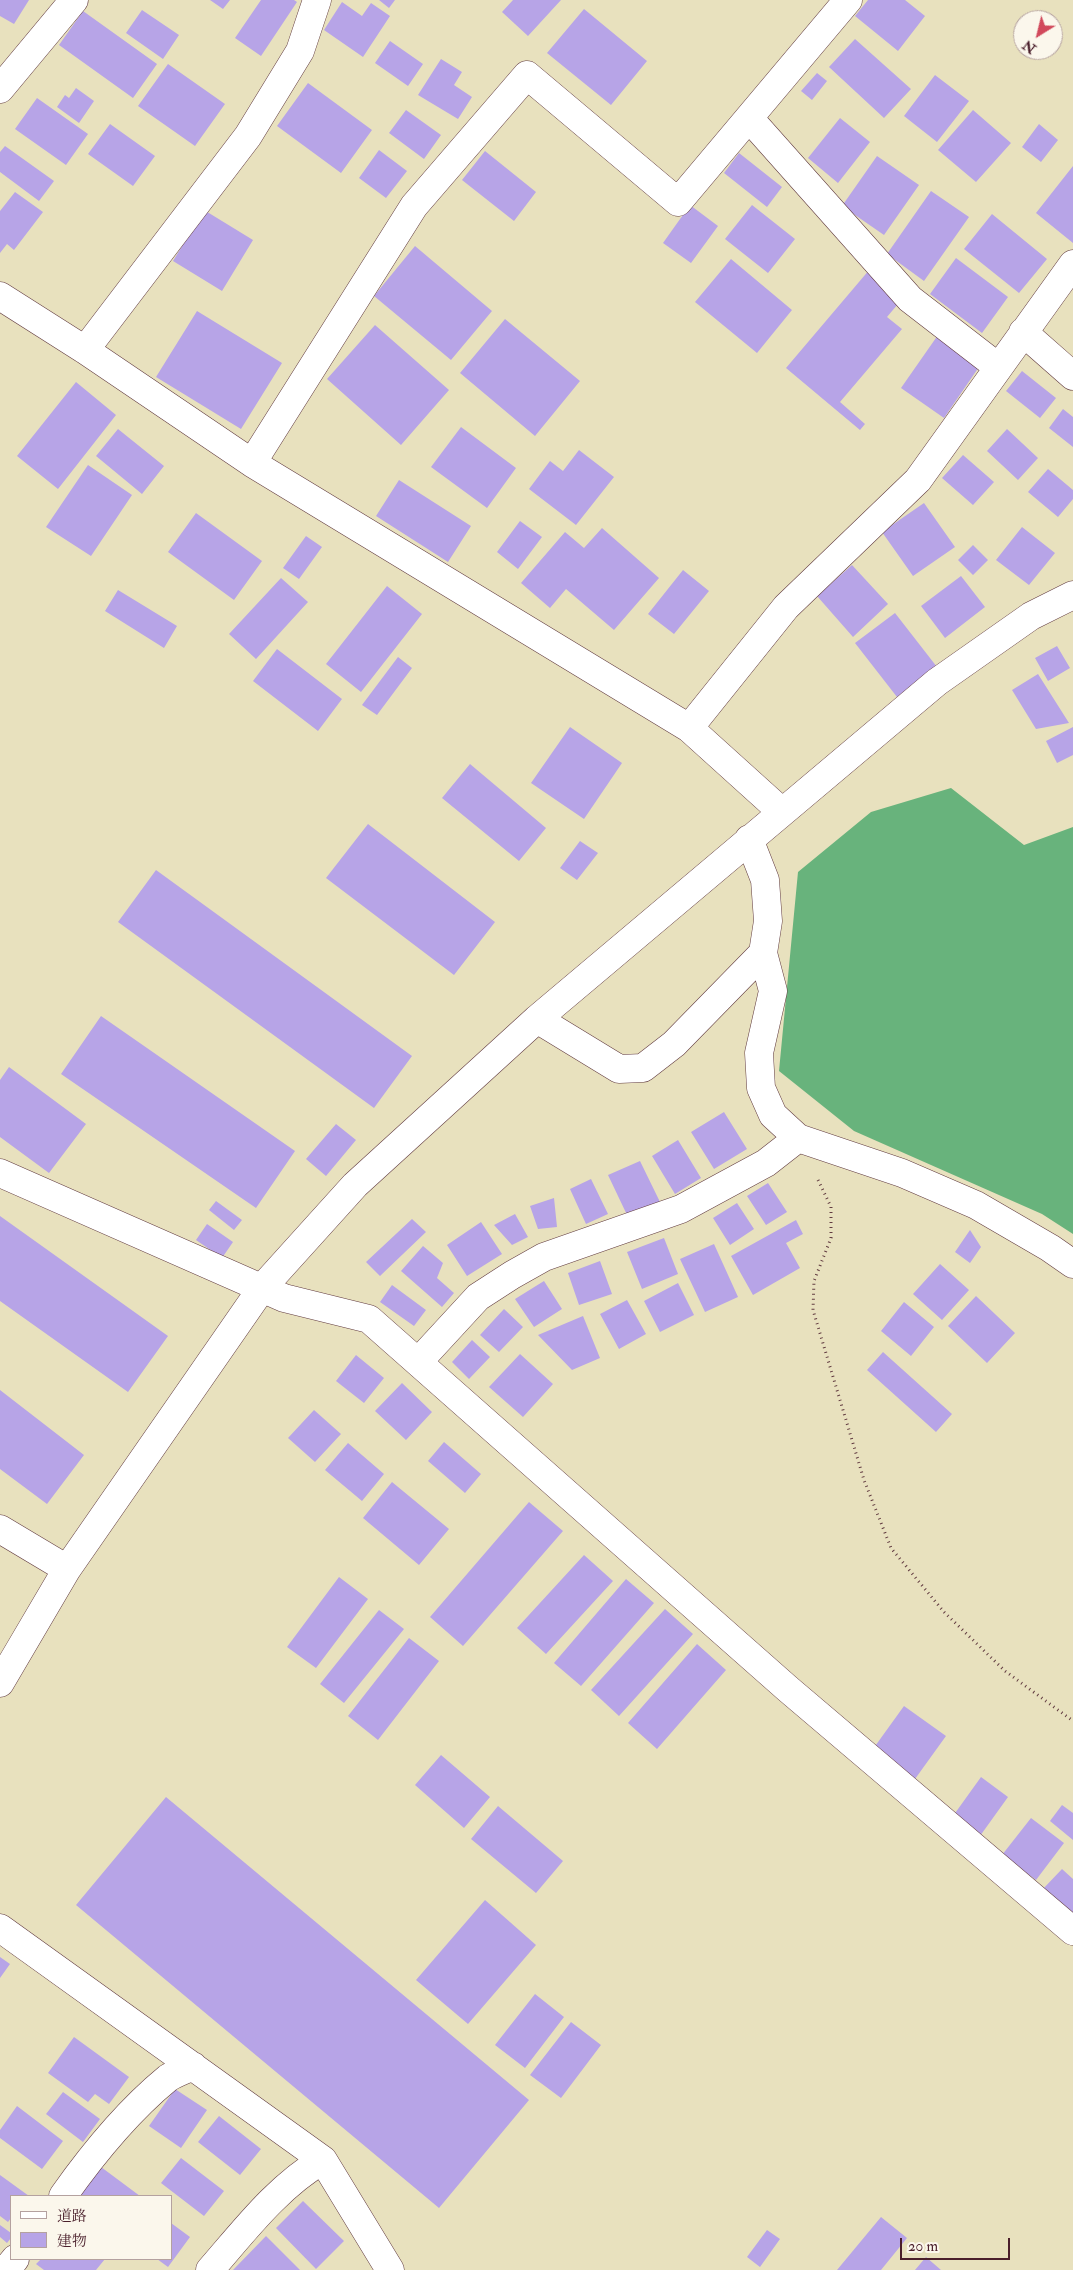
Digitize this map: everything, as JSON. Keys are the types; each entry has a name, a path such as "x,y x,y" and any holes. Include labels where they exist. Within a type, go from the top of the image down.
{"street":[{"path":"0,89 74,0"},
{"path":"86,350 248,136 300,51 316,0"},
{"path":"252,463 414,206 527,75 678,202 848,0"},
{"path":"749,118 910,299 998,367"},
{"path":"689,728 786,607 918,480 1073,264"},
{"path":"0,296 86,350 252,463 689,728 782,812"},
{"path":"1023,332 1073,376"},
{"path":"0,1683 67,1569 262,1288 355,1185 537,1019 937,682 1031,616 1073,596"},
{"path":"750,839 765,880 768,921 764,953 773,991 759,1053 761,1088 773,1115 798,1138 902,1173 976,1205 1050,1248 1073,1264"},
{"path":"537,1019 619,1069 643,1068 674,1044 764,953"},
{"path":"419,1362 478,1297 512,1275 544,1257 681,1209 766,1163 798,1138"},
{"path":"0,1173 284,1298 369,1320 419,1362 788,1689 1073,1931"},
{"path":"0,1529 67,1569"},
{"path":"0,1928 323,2160 390,2270"},
{"path":"64,2195 86,2162 131,2114 170,2077 193,2066"},
{"path":"210,2270 255,2219 297,2178 323,2160"},
{"path":"6,2270 14,2260"}],"path":[{"path":"798,1138 831,1207 831,1238 814,1281 813,1310 864,1480 891,1548 944,1612 1005,1671 1073,1721"}],"green space":[{"path":"951,788 1024,845 1073,827 1073,1234 1042,1214 854,1131 779,1071 798,872 871,812"}],"building":[{"path":"0,0 29,0 14,24 0,16"},
{"path":"210,0 230,0 223,9"},
{"path":"261,0 294,0 297,2 261,56 235,38"},
{"path":"379,0 395,0 389,8"},
{"path":"513,0 561,0 528,36 502,12"},
{"path":"868,0 905,0 925,16 898,51 855,16"},
{"path":"342,2 362,16 371,3 390,16 363,57 324,30"},
{"path":"584,9 647,61 611,105 547,53"},
{"path":"142,10 179,35 163,59 126,33"},
{"path":"83,11 157,64 133,98 59,45"},
{"path":"855,39 911,89 884,118 829,67"},
{"path":"390,41 423,64 408,86 375,63"},
{"path":"441,59 462,72 454,85 472,97 458,119 418,95"},
{"path":"168,64 225,104 195,146 138,106"},
{"path":"817,73 827,81 812,100 801,91"},
{"path":"935,75 969,101 937,142 904,116"},
{"path":"308,83 372,130 341,173 277,126"},
{"path":"76,88 94,101 79,123 57,107 65,95 69,98"},
{"path":"37,98 88,134 66,165 15,129"},
{"path":"406,110 441,135 424,159 389,133"},
{"path":"973,110 1011,143 976,182 938,150"},
{"path":"840,118 870,142 838,183 808,158"},
{"path":"110,124 155,156 133,186 88,154"},
{"path":"1039,124 1058,140 1041,162 1022,147"},
{"path":"5,146 54,181 39,201 0,172 0,152"},
{"path":"379,150 407,171 386,198 359,178"},
{"path":"485,151 536,192 514,221 462,180"},
{"path":"739,153 782,187 767,207 724,173"},
{"path":"877,156 919,185 884,235 842,206"},
{"path":"1073,166 1073,243 1036,213"},
{"path":"931,191 969,217 924,281 887,254"},
{"path":"15,192 43,212 14,250 7,244 0,253 0,211"},
{"path":"690,205 718,226 691,263 663,243"},
{"path":"752,205 795,239 768,273 725,239"},
{"path":"204,210 253,240 222,291 173,261"},
{"path":"992,214 1047,259 1019,293 964,249"},
{"path":"415,246 492,311 451,360 374,296"},
{"path":"956,258 1008,297 982,333 930,294"},
{"path":"731,259 792,310 757,353 695,302"},
{"path":"870,269 903,298 887,317 902,329 840,402 865,424 860,430 786,368"},
{"path":"197,311 282,363 241,429 156,377"},
{"path":"505,319 580,381 535,436 460,373"},
{"path":"375,325 449,390 401,445 327,379"},
{"path":"938,335 981,364 944,418 901,388"},
{"path":"1022,371 1056,398 1040,418 1006,391"},
{"path":"76,382 116,415 58,489 17,456"},
{"path":"1063,409 1073,417 1073,447 1049,428"},
{"path":"461,427 516,468 487,508 431,467"},
{"path":"118,429 164,466 142,494 96,456"},
{"path":"1007,429 1038,458 1018,480 987,451"},
{"path":"579,450 614,477 576,525 529,489 550,461 563,471"},
{"path":"963,455 994,482 973,505 942,478"},
{"path":"88,465 132,495 91,556 46,527"},
{"path":"1048,469 1073,490 1073,499 1058,517 1028,492"},
{"path":"399,480 471,526 448,562 376,516"},
{"path":"924,503 955,547 913,576 882,532"},
{"path":"196,513 262,561 234,600 168,552"},
{"path":"520,521 542,537 518,569 497,552"},
{"path":"1022,527 1055,553 1029,585 996,560"},
{"path":"602,528 659,578 614,630 566,589 550,608 521,583 565,532 584,548"},
{"path":"306,536 322,547 299,579 283,568"},
{"path":"973,545 988,560 973,575 958,560"},
{"path":"852,565 888,604 853,637 817,596"},
{"path":"683,570 709,591 674,634 648,614"},
{"path":"961,576 985,607 945,638 921,606"},
{"path":"281,578 308,602 256,659 229,634"},
{"path":"387,586 422,614 361,692 326,664"},
{"path":"118,590 177,626 164,648 105,611"},
{"path":"895,613 937,667 897,697 855,643"},
{"path":"1057,646 1070,668 1048,681 1035,658"},
{"path":"277,649 342,699 318,731 253,681"},
{"path":"398,657 412,668 377,715 362,705"},
{"path":"1038,674 1069,723 1036,729 1012,690"},
{"path":"570,727 622,763 584,819 531,783"},
{"path":"1073,727 1073,755 1057,763 1046,741"},
{"path":"470,764 546,828 519,861 442,798"},
{"path":"368,824 495,922 454,975 326,878"},
{"path":"580,841 598,853 577,880 560,868"},
{"path":"156,870 412,1056 374,1108 118,922"},
{"path":"101,1016 295,1151 256,1208 61,1074"},
{"path":"9,1067 86,1124 49,1173 0,1137 0,1080"},
{"path":"724,1112 747,1149 714,1169 691,1132"},
{"path":"336,1124 356,1140 326,1176 306,1159"},
{"path":"678,1140 701,1178 675,1194 652,1156"},
{"path":"640,1161 660,1202 628,1217 608,1175"},
{"path":"591,1179 608,1214 586,1224 570,1189"},
{"path":"768,1183 787,1212 766,1225 747,1196"},
{"path":"554,1198 557,1227 538,1229 530,1206"},
{"path":"216,1201 242,1220 234,1230 209,1210"},
{"path":"737,1203 754,1229 730,1245 713,1218"},
{"path":"515,1214 528,1237 512,1245 494,1225"},
{"path":"0,1216 168,1336 128,1392 0,1301"},
{"path":"412,1219 426,1232 380,1276 366,1262"},
{"path":"796,1220 803,1234 786,1243 800,1268 753,1295 731,1256"},
{"path":"481,1222 502,1254 467,1276 447,1245"},
{"path":"207,1224 233,1242 222,1258 196,1240"},
{"path":"970,1230 981,1247 970,1263 955,1252"},
{"path":"664,1238 678,1274 642,1289 627,1252"},
{"path":"714,1244 738,1297 705,1312 680,1259"},
{"path":"423,1246 443,1263 437,1278 454,1293 442,1307 401,1271"},
{"path":"600,1261 612,1294 579,1305 568,1273"},
{"path":"940,1264 969,1290 942,1320 913,1294"},
{"path":"544,1281 562,1309 534,1327 515,1299"},
{"path":"678,1283 694,1315 660,1332 644,1301"},
{"path":"392,1285 426,1310 414,1326 380,1302"},
{"path":"976,1296 1015,1333 987,1363 948,1326"},
{"path":"627,1300 646,1334 619,1349 600,1314"},
{"path":"904,1302 934,1327 911,1356 881,1331"},
{"path":"504,1309 523,1327 499,1352 480,1335"},
{"path":"583,1316 600,1358 572,1370 538,1335"},
{"path":"472,1340 490,1357 469,1379 452,1362"},
{"path":"883,1352 952,1414 936,1432 867,1370"},
{"path":"520,1354 553,1384 523,1417 489,1387"},
{"path":"356,1355 384,1378 364,1403 336,1381"},
{"path":"402,1383 432,1412 406,1440 375,1411"},
{"path":"0,1390 84,1455 47,1504 0,1469"},
{"path":"314,1410 341,1434 315,1462 288,1438"},
{"path":"444,1442 481,1474 465,1493 428,1461"},
{"path":"348,1443 384,1474 362,1501 325,1470"},
{"path":"392,1482 449,1529 419,1565 363,1518"},
{"path":"529,1502 563,1531 463,1646 430,1617"},
{"path":"584,1555 613,1581 546,1654 517,1628"},
{"path":"339,1577 368,1599 316,1668 287,1647"},
{"path":"626,1579 654,1603 581,1686 554,1663"},
{"path":"665,1609 693,1634 619,1716 591,1690"},
{"path":"379,1610 404,1629 344,1703 320,1684"},
{"path":"409,1638 439,1661 378,1740 348,1716"},
{"path":"697,1644 726,1670 657,1749 628,1723"},
{"path":"904,1706 946,1736 915,1779 873,1749"},
{"path":"441,1755 490,1797 464,1828 415,1785"},
{"path":"981,1777 1008,1797 980,1836 953,1816"},
{"path":"166,1797 529,2100 439,2208 76,1905"},
{"path":"1062,1805 1073,1813 1073,1840 1050,1821"},
{"path":"498,1806 563,1861 536,1893 471,1839"},
{"path":"1031,1818 1064,1843 1036,1880 1002,1855"},
{"path":"1062,1869 1073,1879 1073,1918 1042,1890"},
{"path":"485,1900 536,1945 468,2024 416,1980"},
{"path":"0,1957 10,1964 0,1978"},
{"path":"535,1994 564,2017 525,2068 495,2045"},
{"path":"571,2022 601,2045 561,2098 530,2075"},
{"path":"74,2037 129,2077 109,2104 95,2094 88,2102 48,2073"},
{"path":"175,2089 207,2110 181,2148 149,2126"},
{"path":"63,2092 100,2119 83,2142 46,2114"},
{"path":"17,2106 63,2141 42,2169 0,2138 0,2130"},
{"path":"219,2116 261,2149 240,2175 198,2142"},
{"path":"181,2158 224,2191 204,2216 161,2183"},
{"path":"101,2167 139,2195 80,2195"},
{"path":"0,2175 28,2195 10,2195 10,2219 8,2222 0,2216"},
{"path":"303,2201 344,2241 316,2269 276,2228"},
{"path":"881,2217 907,2238 881,2270 837,2270"},
{"path":"172,2224 190,2237 168,2267 158,2260 172,2260"},
{"path":"0,2225 10,2232 10,2239 7,2243 0,2237"},
{"path":"767,2230 780,2239 760,2267 747,2257"},
{"path":"266,2236 300,2270 233,2270"},
{"path":"926,2257 941,2270 915,2270"},
{"path":"40,2260 104,2260 96,2270 44,2270 36,2264"}]}
